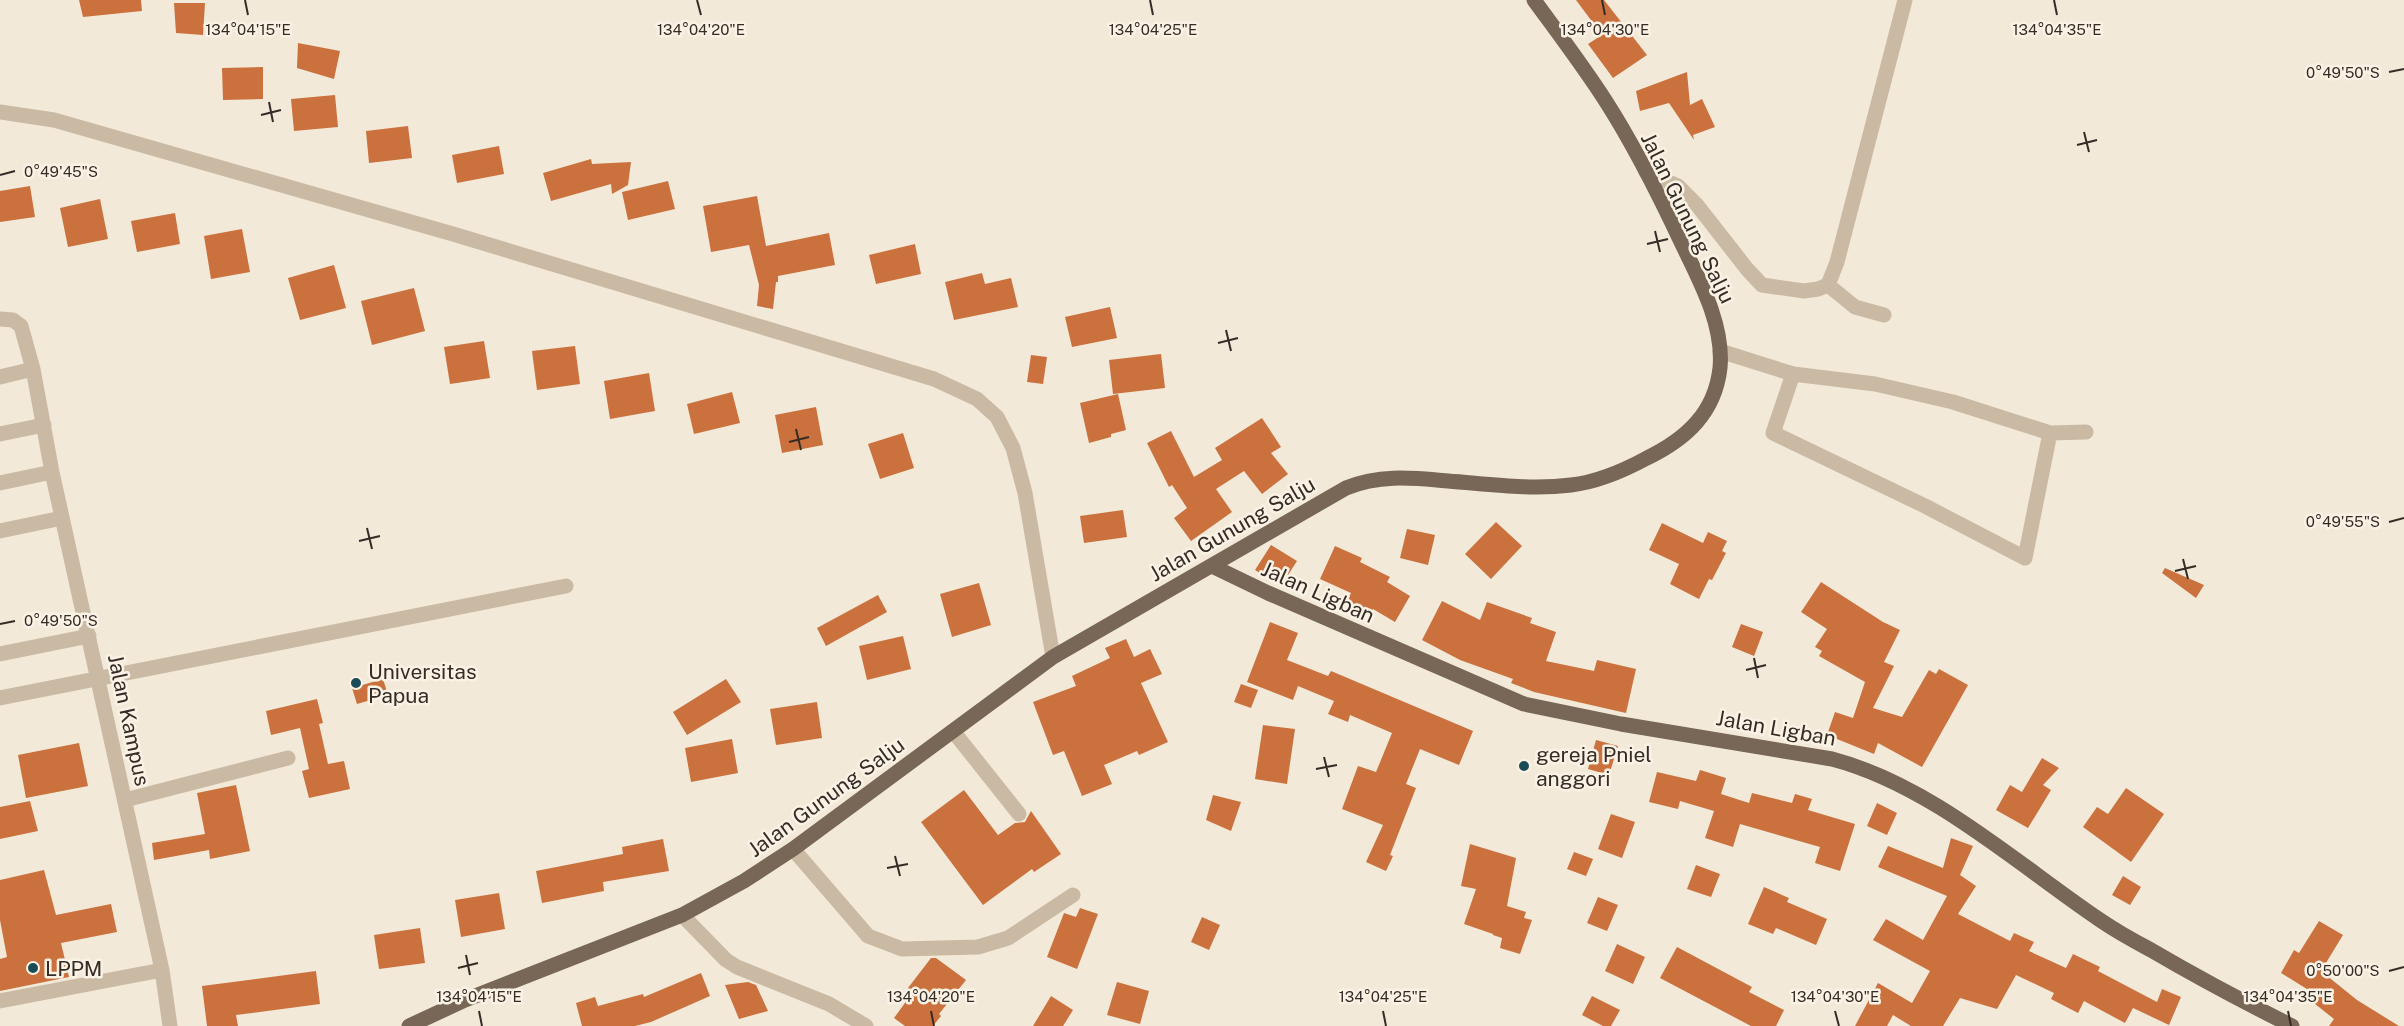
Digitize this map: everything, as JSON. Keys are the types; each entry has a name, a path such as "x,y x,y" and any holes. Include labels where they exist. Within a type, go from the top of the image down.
{"main road":[{"name":"Jalan Gunung Salju","path":"409,1026 465,1000 681,915 744,881 793,849 1053,657 1333,494 1368,480 1403,477 1547,487 1582,484 1612,474 1663,450 1700,421 1715,391 1720,371 1720,351 1712,311 1646,172 1606,101 1534,0"},
{"name":"Jalan Ligban","path":"1212,566 1268,594 1524,704 1621,724 1832,759 1865,770 1912,792 1953,817 2102,922 2217,988 2292,1026"}],"street":[{"path":"1646,172 1678,186 1697,205 1762,285 1804,291 1828,285 1838,262 1905,0"},
{"path":"0,112 54,120 453,234 934,379 977,399 997,417 1013,448 1025,493 1053,657"},
{"path":"1828,285 1855,307 1884,315"},
{"name":"Jalan Kampus","path":"0,319 13,320 21,326 33,369 52,472 162,970 170,1026"},
{"path":"1720,351 1793,374 1875,384 1953,402 2050,433 2086,432"},
{"path":"0,377 33,369"},
{"path":"1793,374 1773,433 1925,506 2025,558 2050,433"},
{"path":"0,434 44,425"},
{"path":"0,483 52,472"},
{"path":"0,531 62,518"},
{"path":"0,698 566,586"},
{"path":"0,654 89,636"},
{"path":"953,731 1019,814"},
{"path":"125,800 288,758"},
{"path":"793,849 868,936 902,949 978,947 1008,938 1073,895"},
{"path":"681,915 726,960 737,967 829,1004 866,1026"},
{"path":"0,1001 162,970"}],"building":[{"path":"79,0 141,0 142,11 83,17"},
{"path":"1576,0 1604,0 1647,55 1613,78 1588,44 1602,35"},
{"path":"174,3 205,3 203,35 176,33"},
{"path":"298,43 340,51 334,79 297,68"},
{"path":"263,67 263,99 223,100 222,68"},
{"path":"1687,72 1690,105 1702,99 1715,127 1693,135 1694,140 1669,103 1640,111 1636,91"},
{"path":"335,95 338,127 294,131 291,99"},
{"path":"408,126 412,158 369,163 366,131"},
{"path":"499,146 504,174 457,183 452,155"},
{"path":"591,159 592,164 631,162 628,185 612,194 611,184 551,201 543,173"},
{"path":"668,181 675,209 628,220 622,192"},
{"path":"30,186 35,217 0,222 0,191"},
{"path":"757,196 766,246 829,233 835,265 778,276 773,309 757,306 759,285 749,245 711,252 703,206"},
{"path":"100,199 108,239 68,247 60,208"},
{"path":"175,213 180,244 137,252 131,221"},
{"path":"242,229 250,272 211,279 204,236"},
{"path":"915,244 921,274 876,284 869,255"},
{"path":"334,265 346,308 300,320 288,278"},
{"path":"982,273 985,284 1011,278 1018,307 954,320 945,282"},
{"path":"414,288 425,331 372,345 361,301"},
{"path":"1110,307 1117,338 1072,347 1065,317"},
{"path":"484,341 490,378 450,384 444,347"},
{"path":"575,346 580,384 537,390 532,351"},
{"path":"1161,354 1165,388 1113,394 1109,360"},
{"path":"1031,355 1047,357 1043,384 1027,382"},
{"path":"649,373 655,411 610,419 604,381"},
{"path":"732,392 740,423 694,434 687,404"},
{"path":"1118,394 1126,430 1089,443 1080,403"},
{"path":"816,407 823,445 782,453 775,415"},
{"path":"1262,418 1281,447 1271,453 1288,474 1262,494 1244,471 1216,489 1232,512 1191,541 1174,518 1187,508 1172,485 1169,487 1147,443 1171,431 1194,477 1222,460 1215,448"},
{"path":"903,433 914,468 880,479 868,444"},
{"path":"1123,510 1127,537 1084,543 1080,516"},
{"path":"1496,522 1522,546 1491,579 1465,554"},
{"path":"1662,523 1703,543 1708,532 1727,541 1722,551 1726,553 1699,599 1670,584 1679,564 1649,550"},
{"path":"1407,529 1435,535 1428,565 1400,558"},
{"path":"1271,545 1297,561 1281,586 1255,570"},
{"path":"1335,546 1362,558 1360,562 1390,577 1387,582 1410,596 1395,622 1373,609 1370,616 1346,604 1351,593 1320,579"},
{"path":"2165,568 2204,585 2196,598 2162,573"},
{"path":"1821,582 1883,622 1900,630 1884,662 1894,666 1873,708 1902,717 1929,670 1936,674 1939,669 1968,685 1922,767 1878,743 1874,754 1827,735 1835,712 1853,718 1865,682 1819,656 1822,651 1815,647 1827,629 1801,612"},
{"path":"979,583 991,625 952,637 940,594"},
{"path":"878,595 887,612 826,646 817,628"},
{"path":"1442,601 1480,620 1487,602 1532,618 1530,623 1556,632 1546,661 1594,671 1597,660 1636,669 1626,713 1534,692 1511,683 1513,679 1460,660 1422,640"},
{"path":"1270,622 1298,633 1287,660 1328,676 1331,671 1473,731 1459,765 1420,749 1406,784 1416,788 1386,871 1366,862 1383,825 1342,809 1358,766 1376,772 1392,733 1350,715 1348,722 1328,714 1334,701 1298,686 1293,700 1247,682"},
{"path":"1741,624 1763,632 1754,656 1732,647"},
{"path":"903,636 911,669 867,680 859,646"},
{"path":"1126,639 1134,657 1150,649 1162,674 1141,683 1168,742 1139,755 1137,751 1104,765 1112,784 1082,796 1064,751 1053,755 1033,702 1076,686 1072,676 1110,658 1105,648"},
{"path":"383,679 388,695 357,704 352,688"},
{"path":"726,679 741,702 687,735 673,712"},
{"path":"1241,684 1258,690 1251,708 1234,702"},
{"path":"317,699 323,723 319,724 328,764 344,761 350,789 309,798 302,771 309,769 300,728 271,735 266,711"},
{"path":"817,702 822,738 776,745 770,709"},
{"path":"1263,725 1295,729 1287,784 1255,779"},
{"path":"732,739 738,773 691,782 685,748"},
{"path":"1596,740 1618,746 1609,775 1588,769"},
{"path":"79,743 88,786 26,798 18,755"},
{"path":"2042,758 2059,768 2043,785 2051,790 2028,828 1996,810 2010,785 2022,792"},
{"path":"1700,770 1726,778 1721,794 1749,803 1752,793 1792,803 1795,794 1812,799 1808,810 1855,824 1840,871 1815,863 1820,847 1740,824 1733,847 1705,838 1714,811 1680,801 1678,809 1649,802 1657,772 1696,781"},
{"path":"236,785 250,851 210,859 209,850 154,860 152,843 205,834 197,793"},
{"path":"2126,788 2164,814 2131,862 2083,827 2097,807 2108,814"},
{"path":"964,790 998,835 1015,823 1025,822 1031,811 1061,854 1034,872 1032,869 983,905 921,822"},
{"path":"1213,795 1241,802 1231,831 1206,820"},
{"path":"30,801 38,831 0,839 0,807"},
{"path":"1877,803 1897,813 1887,835 1867,826"},
{"path":"1611,814 1635,822 1622,858 1598,849"},
{"path":"1951,838 1973,846 1960,875 1976,886 1958,914 2010,941 2014,933 2034,942 2029,951 2066,968 2073,954 2100,967 2098,971 2157,1002 2162,989 2181,997 2169,1025 2133,1008 2125,1023 2084,1001 2078,1013 2051,999 2054,993 2016,975 1997,1009 1960,998 1943,1026 1911,1026 1893,1015 1887,1026 1855,1026 1878,983 1912,1003 1930,971 1873,940 1886,919 1923,940 1947,896 1878,867 1888,846 1943,868"},
{"path":"663,839 669,871 603,882 604,891 542,903 536,871 623,854 622,847"},
{"path":"1470,844 1516,858 1507,906 1526,912 1524,918 1532,920 1520,954 1500,948 1502,938 1464,924 1476,889 1461,886"},
{"path":"1574,852 1593,859 1586,876 1567,869"},
{"path":"1696,865 1720,874 1711,897 1687,889"},
{"path":"44,870 56,915 111,904 117,932 61,943 69,977 0,991 0,959 7,957 0,920 0,880"},
{"path":"2123,876 2141,887 2130,905 2112,895"},
{"path":"1764,887 1789,898 1787,902 1827,919 1816,945 1776,928 1773,934 1748,924"},
{"path":"499,893 505,929 461,937 455,900"},
{"path":"1598,897 1618,905 1607,931 1587,923"},
{"path":"1080,908 1098,914 1077,969 1047,957 1064,913 1076,917"},
{"path":"1202,917 1220,925 1209,950 1191,942"},
{"path":"2319,921 2343,935 2321,971 2357,1000 2399,1026 2329,1026 2334,1019 2310,1000 2315,994 2281,973 2294,950 2299,953"},
{"path":"420,928 425,963 379,969 374,935"},
{"path":"1617,944 1645,957 1633,984 1605,971"},
{"path":"1677,947 1752,987 1749,992 1784,1010 1776,1026 1751,1026 1660,978"},
{"path":"931,958 936,958 966,980 939,1014 941,1016 933,1026 905,1026 894,1018 913,992 908,988"},
{"path":"316,971 320,1004 236,1015 238,1026 207,1026 202,986"},
{"path":"701,973 710,996 651,1022 635,1026 582,1026 576,1003 595,997 598,1006 643,994 644,997"},
{"path":"748,982 756,985 768,1011 739,1019 725,985"},
{"path":"1117,982 1149,991 1140,1024 1107,1015"},
{"path":"1051,996 1073,1010 1063,1026 1033,1026"},
{"path":"1592,996 1620,1010 1611,1026 1603,1026 1582,1015"}],"place":[{"name":"Universitas Papua","path":"356,683"},
{"name":"gereja Pniel anggori","path":"1524,766"},
{"name":"LPPM","path":"33,968"}]}
